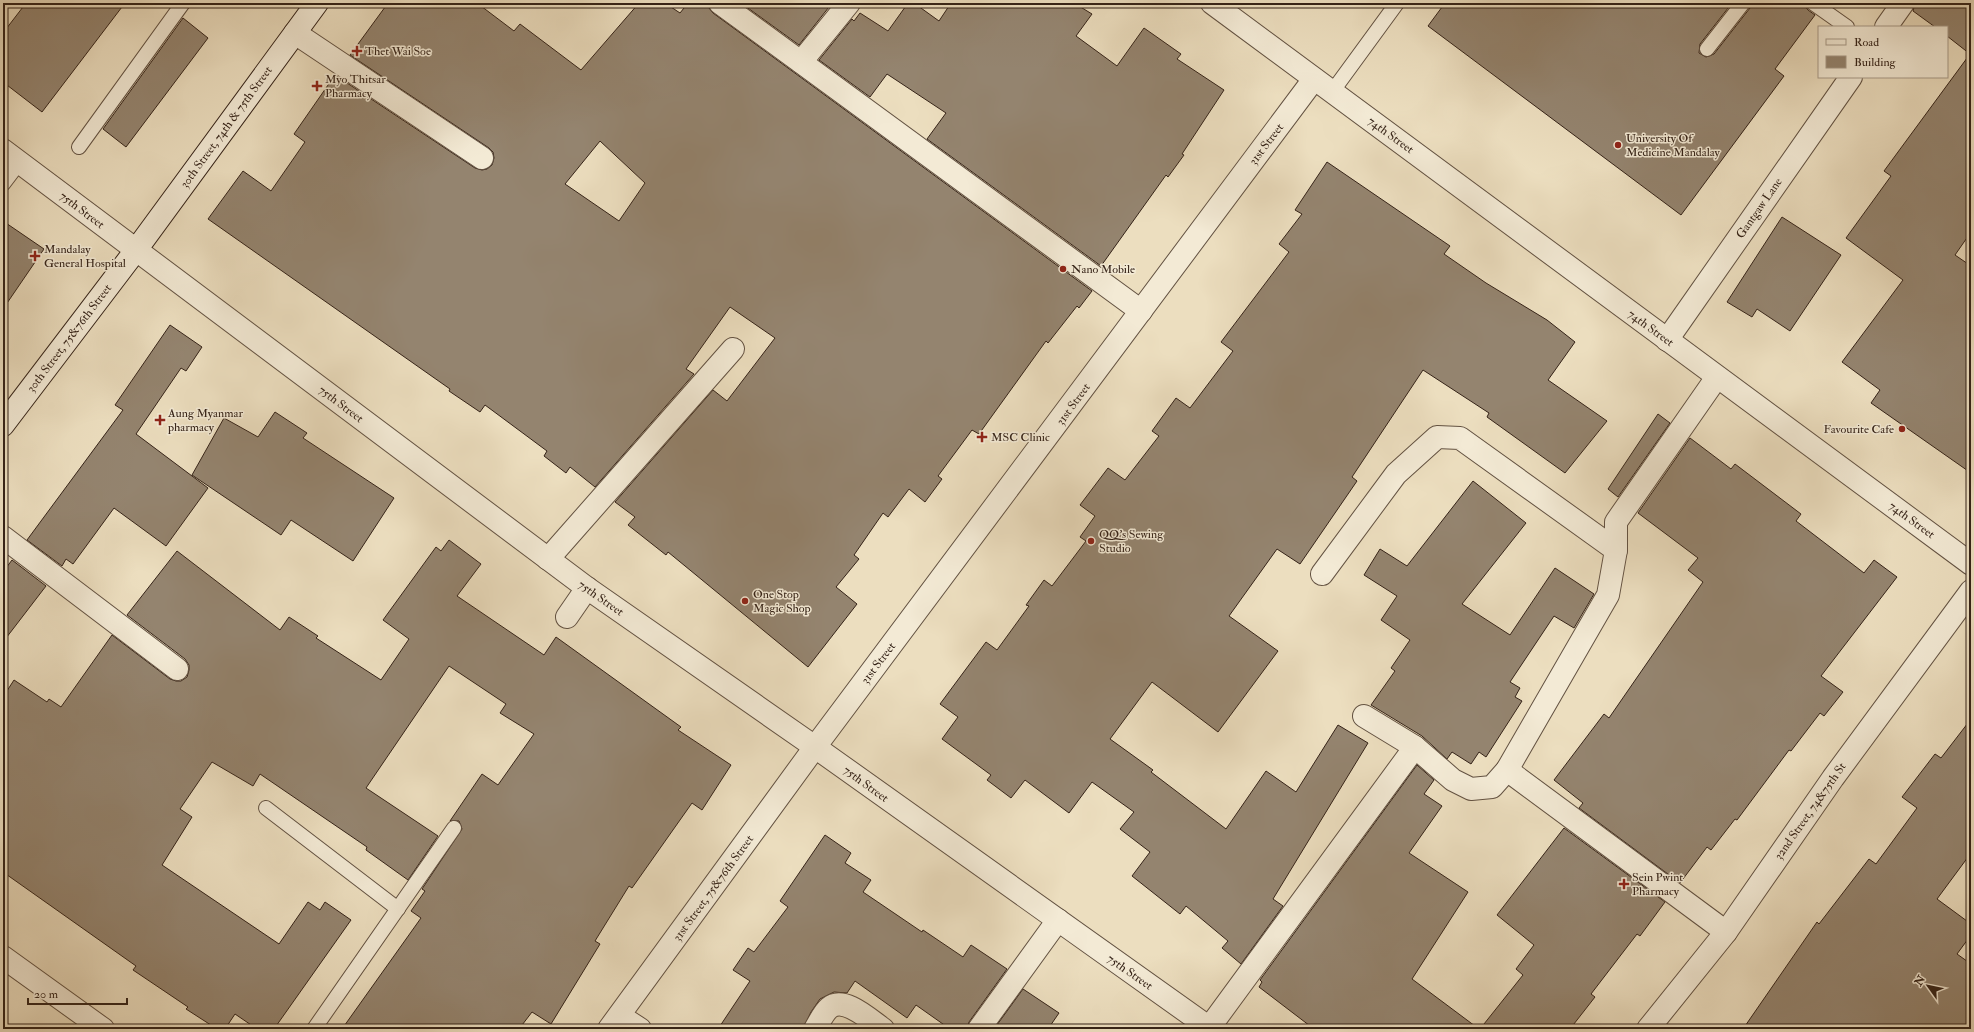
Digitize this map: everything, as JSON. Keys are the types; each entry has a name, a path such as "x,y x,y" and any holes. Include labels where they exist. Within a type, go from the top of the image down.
{"street":[{"name":"30th Street, 74th & 75th Street","path":"136,250 316,3"},
{"path":"720,3 1141,311"},
{"path":"801,62 849,3"},
{"name":"74th Street","path":"1212,3 1971,564"},
{"path":"1887,26 1903,3"},
{"path":"295,33 482,158"},
{"name":"Gantgaw Lane","path":"1667,340 1849,78"},
{"name":"31st Street","path":"815,747 1314,79"},
{"name":"75th Street","path":"11,157 587,588 815,747 1210,1028"},
{"name":"30th Street, 75&76th Street","path":"3,425 136,250"},
{"path":"548,559 733,349"},
{"path":"1364,716 1415,747 1453,780 1471,788 1492,787 1507,770 1608,595 1616,550 1616,522 1717,377"},
{"path":"1322,574 1396,474 1437,437 1460,438 1616,550"},
{"path":"3,537 177,669"},
{"path":"567,617 587,588"},
{"name":"32nd Street, 74&75th St","path":"1648,1029 1726,932 1833,778 1971,591"},
{"name":"31st Street, 75&76th Street","path":"615,1022 815,747"},
{"path":"1210,1028 1415,747"},
{"path":"1507,770 1726,932"},
{"path":"979,1029 1058,920"},
{"path":"3,957 102,1029"},
{"path":"815,1029 829,1008 836,1005 846,1004 883,1029"},
{"path":"615,1022 640,1029"}],"lane":[{"path":"79,147 183,3"},
{"path":"1332,92 1397,3"},
{"path":"1707,49 1743,3"},
{"path":"1813,3 1846,26"},
{"path":"3,184 11,157"},
{"path":"266,808 398,909"},
{"path":"314,1029 454,828"}],"building":[{"path":"26,3 125,3 42,112 3,82 3,33"},
{"path":"388,3 477,3 514,31 520,24 581,70 639,3 665,3 680,13 688,3 708,3 709,8 713,13 1092,291 1079,308 1077,306 1048,343 1046,341 979,434 972,430 938,476 942,479 925,502 909,489 888,517 883,513 854,555 859,559 836,587 857,604 808,667 668,552 666,555 628,525 635,517 615,502 713,390 727,401 775,338 730,307 686,369 694,374 595,487 570,467 566,473 544,456 547,451 485,405 480,412 449,391 450,389 208,219 243,171 271,191 305,142 294,134 335,75 475,168 482,170 487,169 492,165 494,158 493,152 489,148 350,55","holes":["600,141 645,183 619,221 565,184"]},
{"path":"741,3 824,3 829,7 799,45"},
{"path":"908,3 914,3 939,21 951,3 1074,3 1092,14 1076,36 1117,66 1144,28 1181,54 1177,59 1224,90 1182,154 1184,155 1168,177 1166,175 1101,266 927,139 946,113 887,74 870,97 819,60 852,19 854,21 860,13 888,31"},
{"name":"University Of Medicine Mandalay","path":"1445,3 1732,3 1700,44 1699,53 1706,57 1714,54 1750,8 1751,3 1803,3 1808,10 1815,15 1775,69 1784,76 1681,215 1428,26"},
{"path":"1915,3 1971,3 1971,232 1955,255 1971,266 1971,473 1871,403 1880,390 1842,362 1903,280 1846,238 1891,176 1884,171 1970,54 1948,37 1948,26 1934,26 1913,11"},
{"path":"183,18 208,38 126,147 103,129"},
{"path":"1327,162 1450,246 1444,254 1486,283 1547,320 1575,342 1548,380 1607,421 1565,473 1487,417 1489,413 1423,370 1352,477 1357,481 1300,564 1277,549 1229,616 1278,651 1218,732 1152,682 1110,739 1153,770 1151,772 1226,829 1266,771 1296,792 1338,725 1368,743 1273,899 1283,906 1241,964 1222,948 1228,941 1186,906 1180,914 1132,876 1150,852 1120,829 1134,812 1092,782 1069,813 1025,780 1011,798 987,780 991,775 942,739 958,717 940,704 986,642 997,650 1029,606 1026,605 1044,580 1052,586 1086,541 1080,537 1095,516 1080,505 1108,468 1125,480 1159,436 1152,431 1176,398 1190,408 1233,351 1221,342 1289,252 1279,244 1302,214 1295,210"},
{"path":"1782,217 1841,255 1790,331 1757,309 1752,317 1727,302"},
{"path":"3,221 44,249 3,309"},
{"path":"170,325 202,347 186,371 181,368 136,434 208,488 166,546 114,508 73,564 66,559 62,566 27,540 123,410 115,405"},
{"path":"275,412 307,433 303,438 394,498 353,561 291,520 281,535 192,475 224,418 258,437"},
{"path":"1658,414 1670,423 1618,497 1608,489"},
{"path":"1690,438 1731,469 1735,464 1801,514 1796,521 1864,573 1874,560 1897,577 1821,676 1843,692 1824,716 1820,713 1791,751 1789,750 1737,820 1735,819 1711,850 1707,847 1680,883 1579,808 1583,803 1554,780 1604,714 1609,718 1703,582 1688,570 1698,558 1638,513"},
{"path":"1473,481 1526,523 1462,604 1510,635 1555,568 1594,594 1574,628 1554,616 1510,682 1520,688 1515,697 1522,701 1486,757 1479,752 1471,764 1452,752 1447,759 1422,736 1371,705 1395,671 1391,668 1410,640 1381,620 1397,596 1364,575 1380,549 1407,566"},
{"path":"449,540 481,564 457,596 544,655 556,637 681,727 678,730 731,765 702,810 692,803 632,888 629,886 595,941 600,944 551,1024 532,1012 519,1029 342,1029 421,918 411,911 425,891 422,889 462,829 459,821 450,821 482,774 498,785 534,734 500,713 506,704 449,666 366,788 438,836 408,880 366,850 367,847 260,774 253,786 212,762 180,809 192,817 162,865 279,944 308,902 320,910 325,902 351,920 274,1029 257,1029 235,1014 225,1029 217,1029 186,1009 188,1007 133,970 136,966 3,872 3,697 14,680 47,702 49,699 61,707 112,635 170,679 181,681 187,677 189,665 185,659 127,615 177,551 280,630 289,617 318,636 316,638 381,680 409,639 383,620 436,547 441,551"},
{"path":"12,560 46,586 3,642 3,572"},
{"path":"1971,719 1971,853 1937,899 1971,924 1971,935 1957,954 1971,964 1971,1029 1743,1029 1817,922 1819,924 1869,859 1876,864 1917,808 1902,797 1935,754 1941,758"},
{"path":"1417,765 1434,780 1424,794 1442,806 1409,853 1468,892 1412,979 1479,1029 1314,1029 1259,987 1262,982 1260,980"},
{"path":"1564,828 1665,902 1640,936 1637,934 1591,994 1595,997 1570,1029 1480,1029 1523,975 1516,969 1534,945 1497,915"},
{"path":"825,835 851,853 845,863 871,880 863,892 922,932 923,930 963,957 971,945 1007,969 969,1022 967,1029 950,1029 916,1005 907,1018 855,981 847,993 834,992 820,999 811,1012 803,1029 718,1029 750,981 733,970 748,948 754,952 788,907 780,901"},
{"path":"1023,989 1059,1013 1048,1029 994,1029"}],"place":[{"name":"Thet Wai Soe","path":"357,51"},
{"name":"Myo Thitsar Pharmacy","path":"317,86"},
{"name":"University Of Medicine Mandalay","path":"1618,145"},
{"name":"Mandalay General Hospital","path":"35,256"},
{"name":"Nano Mobile","path":"1063,269"},
{"name":"Aung Myanmar pharmacy","path":"160,420"},
{"name":"Favourite Cafe","path":"1902,429"},
{"name":"MSC Clinic","path":"982,437"},
{"name":"QQ's Sewing Studio","path":"1091,541"},
{"name":"One Stop Magic Shop","path":"745,601"},
{"name":"Sein Pwint Pharmacy","path":"1624,884"}]}
